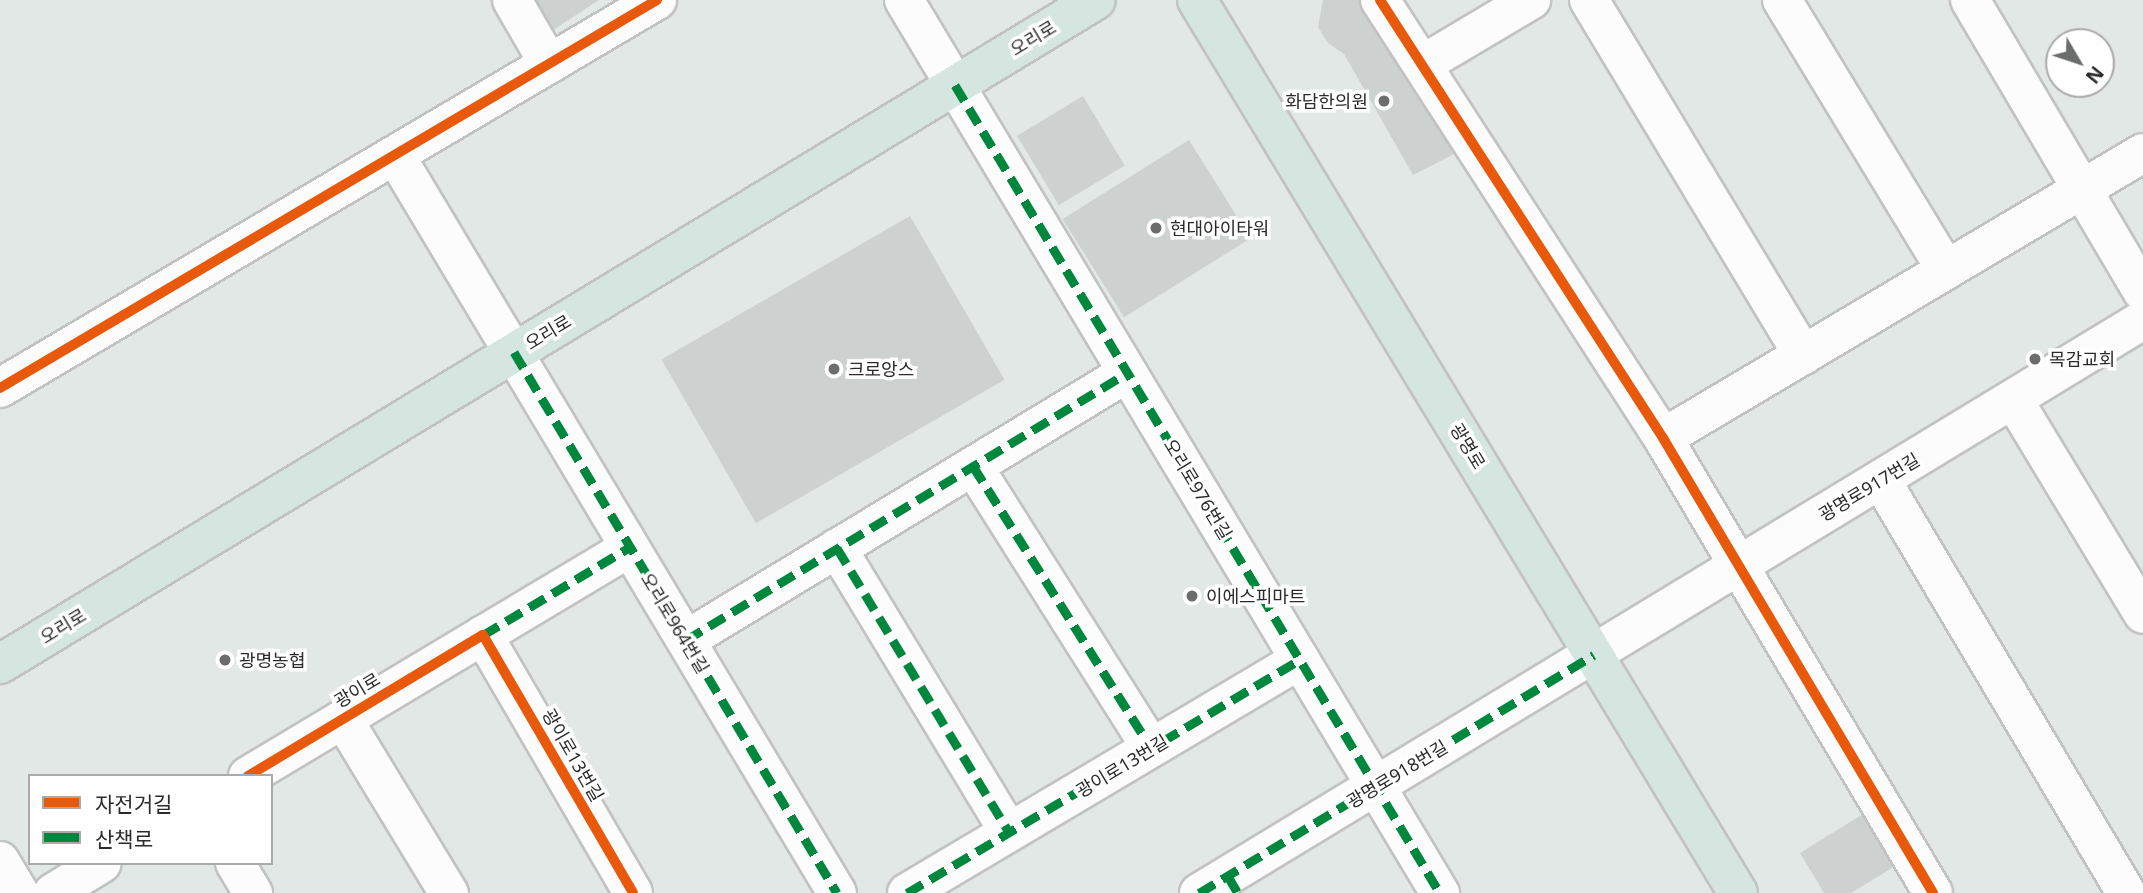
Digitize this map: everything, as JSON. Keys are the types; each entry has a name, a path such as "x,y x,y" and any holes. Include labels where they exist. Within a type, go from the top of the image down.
{"main road":[{"name":"오리로","path":"0,664 1096,0"},
{"name":"광명로","path":"1197,0 1738,893"}],"street":[{"path":"512,0 549,64"},
{"path":"0,388 657,0"},
{"name":"오리로976번길","path":"904,0 1440,893"},
{"path":"1380,0 1662,438 1933,893"},
{"path":"1423,64 1531,0"},
{"path":"1589,0 1803,355"},
{"path":"1782,0 1947,270"},
{"path":"1970,0 2143,292"},
{"path":"1662,438 2143,153"},
{"name":"오리로964번길","path":"395,155 837,893"},
{"name":"광명로917번길","path":"1594,655 2143,320"},
{"path":"686,640 1127,373"},
{"path":"2013,399 2143,614"},
{"path":"974,466 1151,748"},
{"path":"1881,480 2126,893"},
{"name":"광이로","path":"251,774 630,547"},
{"path":"837,548 1009,832"},
{"name":"광이로13번길","path":"484,635 633,893"},
{"name":"광명로918번길","path":"1222,887 1376,786 1594,655"},
{"name":"광이로13번길","path":"907,893 1300,660"},
{"path":"343,719 449,893"},
{"path":"0,861 19,893"},
{"path":"53,893 99,865"},
{"path":"236,865 253,893"}],"building":[{"path":"525,0 599,0 547,34"},
{"path":"1323,0 1375,0 1466,148 1413,175 1344,54 1328,43 1318,27"},
{"path":"1083,96 1125,165 1059,205 1017,136"},
{"name":"현대아이타워","path":"1189,140 1250,238 1124,317 1063,219"},
{"name":"크로앙스","path":"910,216 1004,380 756,523 661,360"},
{"path":"1868,811 1900,863 1851,893 1824,893 1800,853"}],"marked path":[{"path":"955,85 1440,893"},
{"path":"514,352 837,893"},
{"path":"686,640 1127,373"},
{"path":"973,466 1151,748"},
{"path":"483,635 630,547"},
{"path":"837,548 1009,832"},
{"path":"1199,893 1594,655"},
{"path":"907,893 1300,660"},
{"path":"1228,876 1238,893"}],"cycle path":[{"path":"0,388 657,0"},
{"path":"1380,0 1663,438 1933,893"},
{"path":"251,774 483,635 633,893"}],"place":[{"name":"화담한의원","path":"1384,101"},
{"name":"현대아이타워","path":"1156,228"},
{"name":"목감교회","path":"2035,359"},
{"name":"크로앙스","path":"834,369"},
{"name":"이에스피마트","path":"1192,596"},
{"name":"광명농협","path":"225,660"}]}
